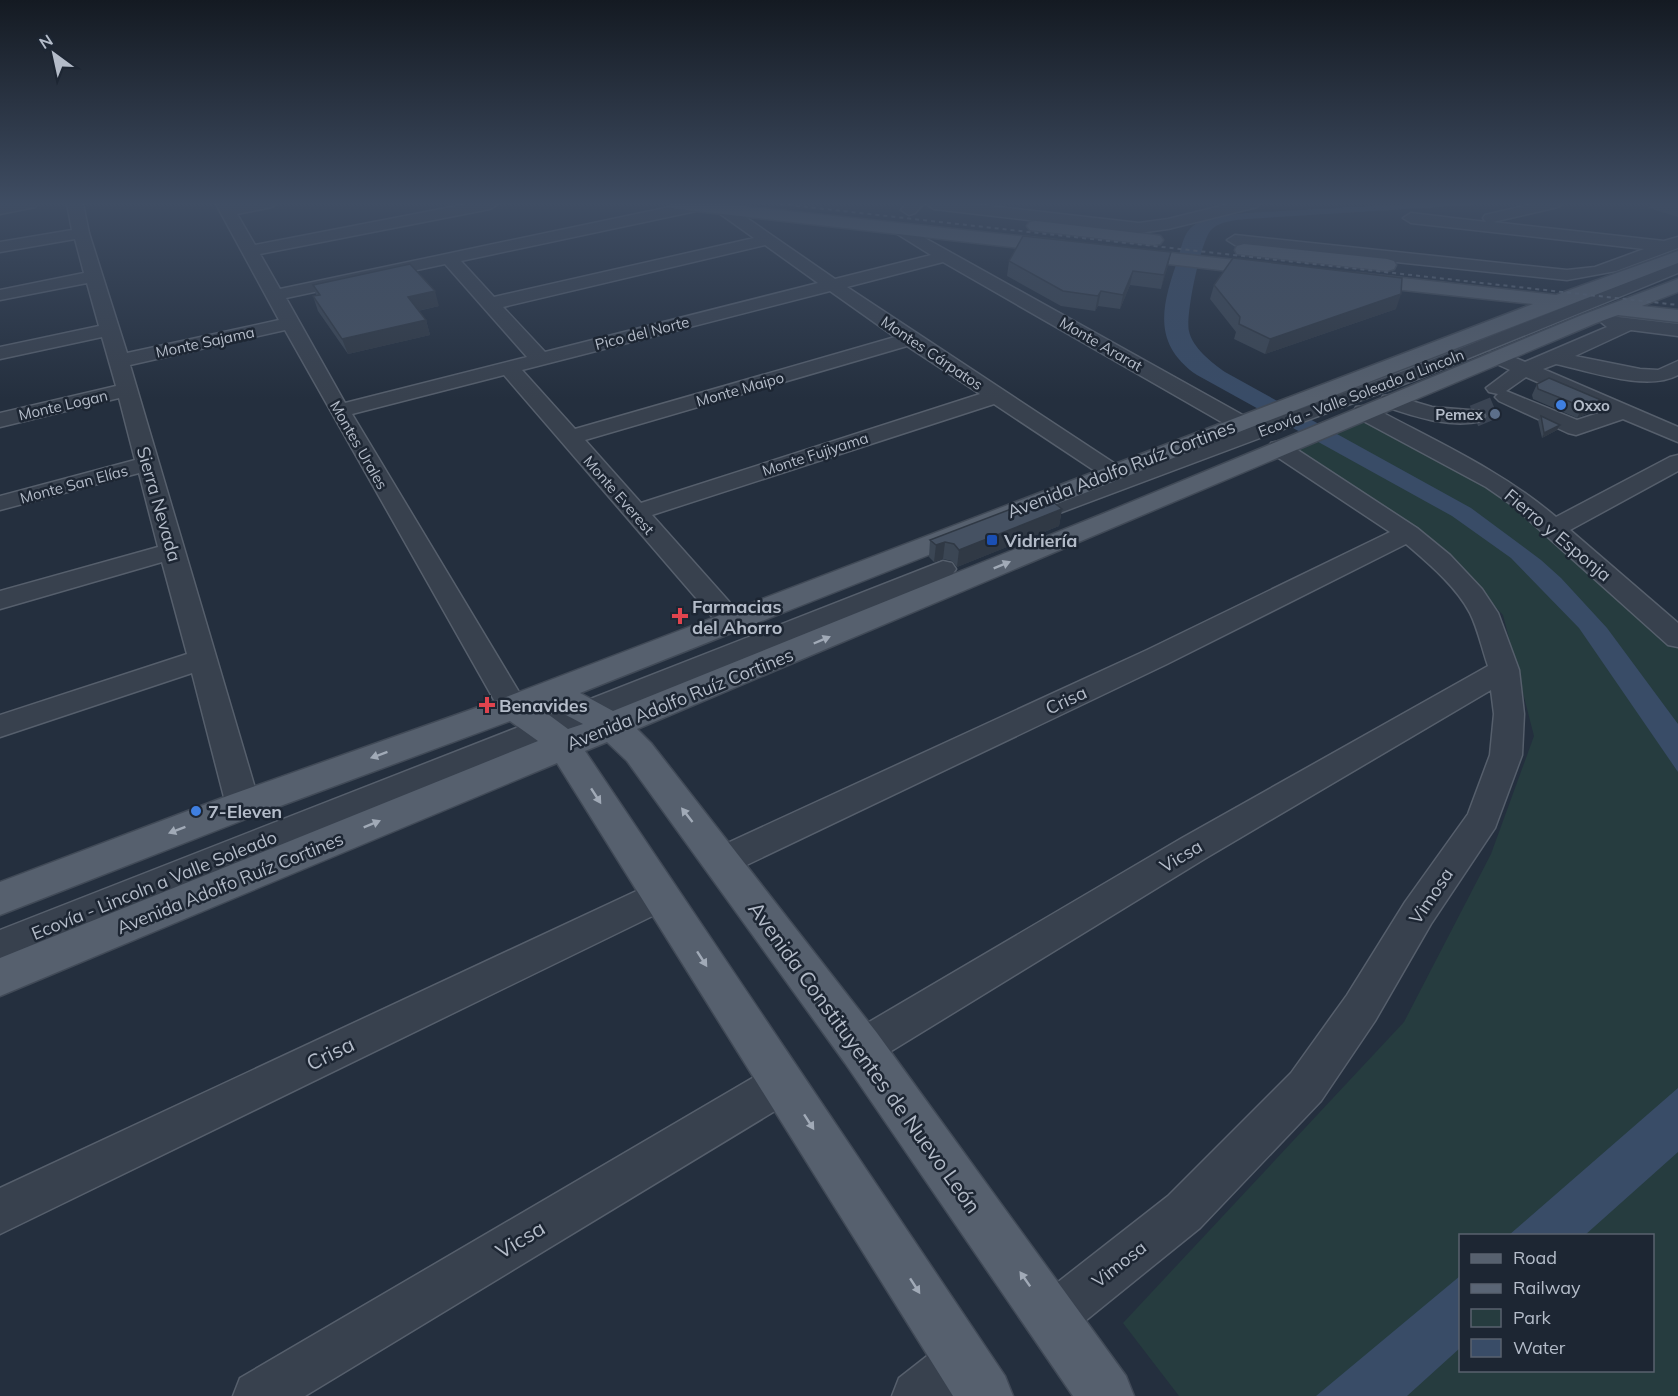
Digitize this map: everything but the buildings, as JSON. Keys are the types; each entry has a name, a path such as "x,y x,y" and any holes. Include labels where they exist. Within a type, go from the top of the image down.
{"main road":[{"path":"1334,269 1451,289 1558,301 1613,303 1678,297"},
{"path":"1362,269 1613,303 1678,316"},
{"name":"Avenida Adolfo Ruíz Cortines","path":"1613,303 1651,269"},
{"name":"Avenida Adolfo Ruíz Cortines","path":"14,894 243,805 553,713 1110,521 1468,370 1613,303 1678,285"},
{"path":"1399,364 1482,314 1486,307 1451,289"},
{"name":"Avenida Adolfo Ruíz Cortines","path":"0,977 47,958 553,713 731,621 1558,301"},
{"path":"553,713 660,895 974,1378"},
{"name":"Avenida Constituyentes de Nuevo León","path":"553,713 639,752 861,1048 1106,1396"}],"street":[{"name":"Sierra Nevada","path":"91,269 119,361 243,805"},
{"name":"Montes Urales","path":"261,269 339,411 553,713"},
{"path":"276,295 396,269"},
{"path":"458,269 539,358"},
{"path":"490,304 640,269"},
{"name":"Montes Cárpatos","path":"809,269 910,339 1112,472"},
{"name":"Pico del Norte","path":"339,411 539,358 895,269"},
{"name":"Monte Ararat","path":"969,269 1240,423"},
{"path":"1484,269 1586,275 1610,269"},
{"path":"1500,397 1525,369 1554,358 1613,303 1674,269"},
{"path":"0,295 93,276"},
{"path":"1049,518 1613,303 1678,276"},
{"path":"1613,303 1678,330"},
{"name":"Monte Sajama","path":"119,361 292,323"},
{"path":"0,353 109,330"},
{"name":"Monte Maipo","path":"569,438 910,339"},
{"path":"1497,357 1678,435"},
{"path":"1554,358 1640,375 1661,376 1678,367"},
{"name":"Monte Everest","path":"508,367 731,621"},
{"path":"1468,370 1500,397 1576,428 1624,411"},
{"name":"Monte Logan","path":"0,420 126,390"},
{"name":"Monte Fujiyama","path":"635,513 996,396"},
{"path":"1391,401 1433,415 1457,418 1474,416"},
{"name":"Fierro y Esponja","path":"1364,412 1494,482 1521,500 1678,638"},
{"name":"Vimosa","path":"1052,1317 1184,1212 1306,1087 1355,1017 1418,913 1483,819 1506,755 1509,714 1503,670 1484,613 1472,595 1441,561 1408,533 1279,448"},
{"path":"1554,528 1678,462"},
{"name":"Monte San Elías","path":"0,503 147,464"},
{"name":"Crisa","path":"723,861 1147,662 1408,533"},
{"path":"0,600 172,550"},
{"name":"Ecovía - Lincoln a Valle Soleado","path":"0,947 553,713 937,564"},
{"path":"0,726 203,659"},
{"name":"Vicsa","path":"861,1048 1184,854 1503,670"},
{"path":"0,933 553,713"},
{"name":"Crisa","path":"0,1211 660,895"},
{"name":"Vicsa","path":"258,1396 783,1083"},
{"path":"917,1396 974,1378"}],"green space":[{"path":"1371,419 1490,484 1678,645 1678,1396 1179,1396 1123,1323 1404,1022 1491,854 1534,736 1503,615 1440,547 1291,453"}],"water":[{"path":"1175,269 1197,269 1189,310 1189,331 1194,343 1214,364 1471,508 1541,560 1561,578 1607,628 1678,724 1678,772 1579,628 1511,558 1452,516 1197,375 1182,363 1172,350 1164,322 1168,292"},
{"path":"1678,1088 1678,1152 1586,1234 1510,1234"},
{"path":"1459,1277 1459,1349 1407,1396 1316,1396"}],"tunnel":[{"path":"1474,416 1498,406"}],"railway":[{"path":"1359,269 1678,305"}],"place":[{"name":"Oxxo","path":"1561,405"},
{"name":"Pemex","path":"1495,414"},
{"name":"Vidriería","path":"992,540"},
{"name":"Farmacias del Ahorro","path":"680,616"},
{"name":"Benavides","path":"487,705"},
{"name":"7-Eleven","path":"196,811"}]}
